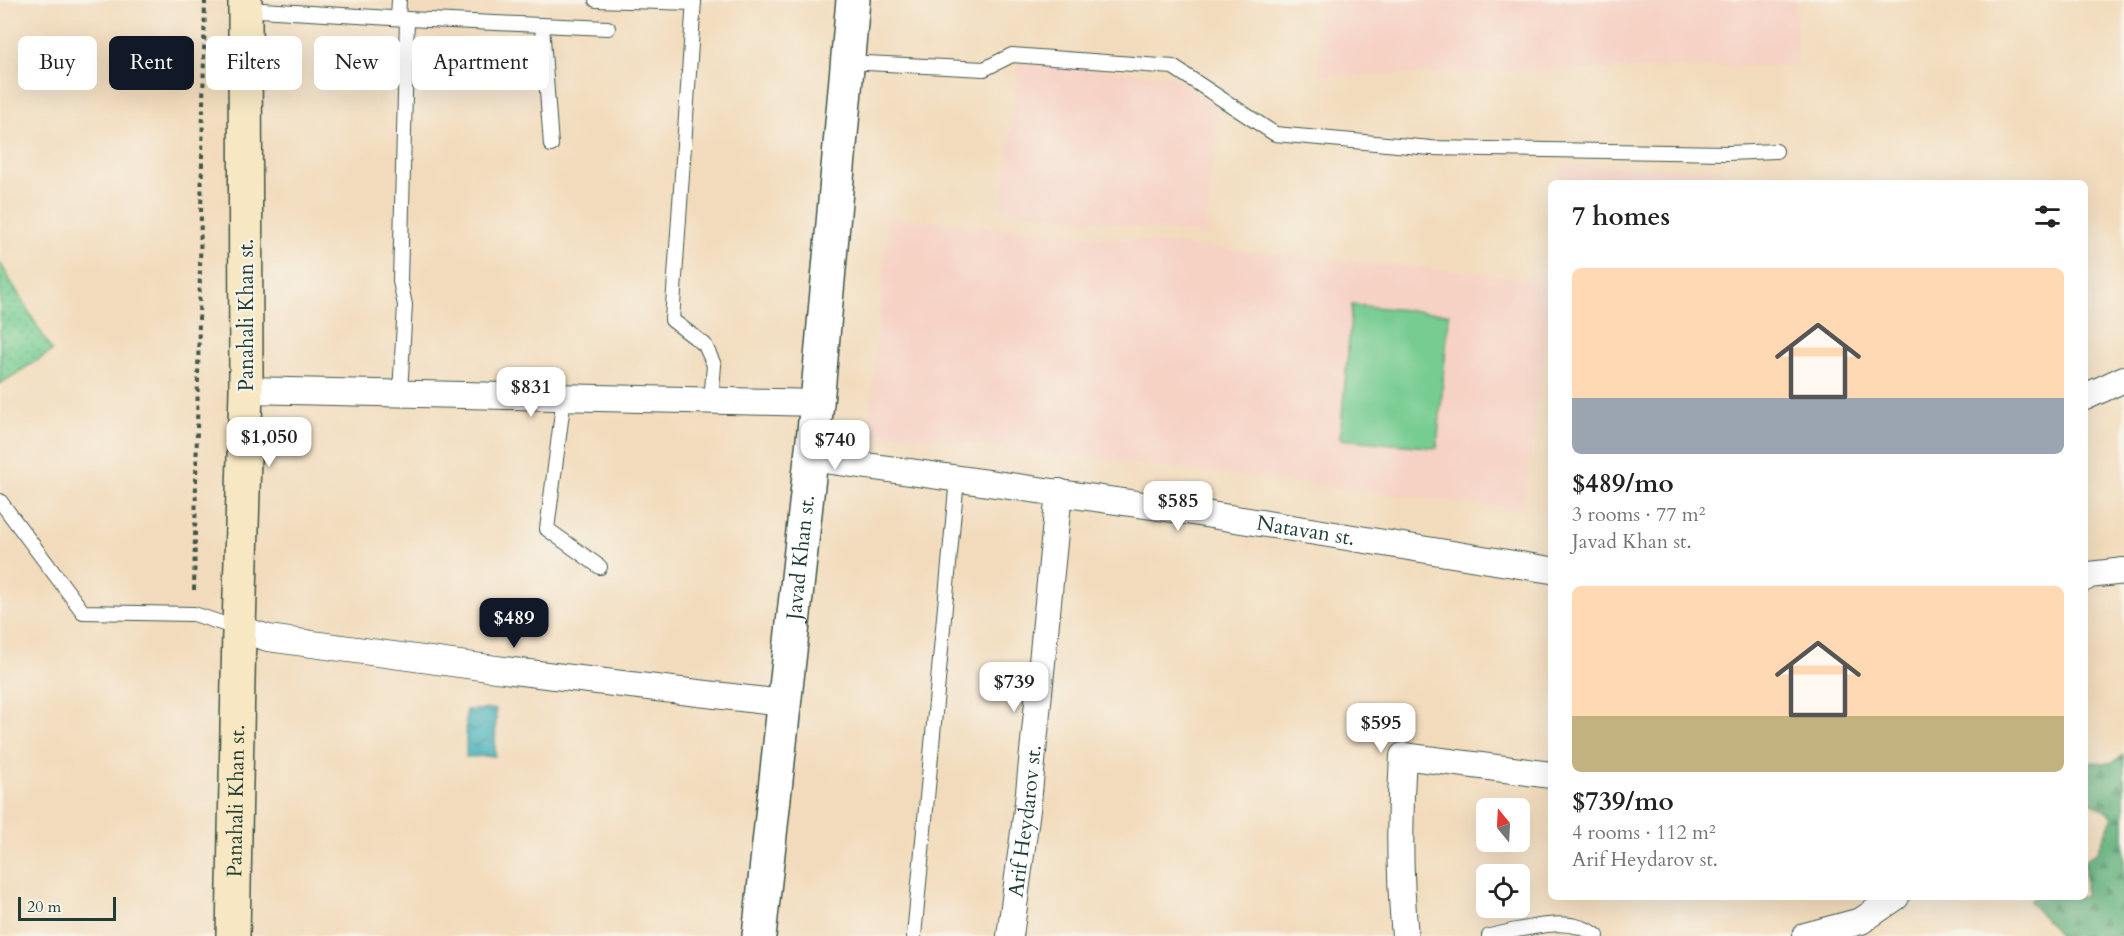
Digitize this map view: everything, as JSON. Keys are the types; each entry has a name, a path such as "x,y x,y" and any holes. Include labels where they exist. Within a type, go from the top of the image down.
{"main road":[{"name":"Panahali Khan st.","path":"233,936 246,390 245,4"}],"street":[{"name":"Javad Khan st.","path":"759,936 817,403 853,0"},
{"path":"2088,396 2124,379"},
{"path":"246,390 817,403"},
{"name":"Natavan st.","path":"810,458 1059,492 1548,570"},
{"name":"Arif Heydarov st.","path":"1010,936 1028,802 1059,492"},
{"path":"2088,576 2124,571"},
{"path":"239,629 268,638 496,669 783,703"},
{"path":"1405,936 1400,880 1399,814 1403,756 1548,775"},
{"path":"1805,936 1861,921 1892,900"}],"lane":[{"path":"399,0 403,19 400,281 405,305 400,393"},
{"path":"596,0 694,1 672,320 705,345 714,365 711,401"},
{"path":"245,4 403,19 608,28"},
{"path":"542,25 551,145"},
{"path":"848,62 984,69 1012,55 1173,67 1275,134 1431,148 1728,153 1776,151"},
{"path":"564,397 547,529 600,567"},
{"path":"914,936 957,479"},
{"path":"0,501 83,612 194,614 239,629"},
{"path":"1489,936 1563,924 1592,932 1597,936"}],"path":[{"path":"194,614 205,0"}],"shaded area":[{"path":"1318,0 1795,0 1798,65 1319,76"},
{"path":"1019,61 1172,76 1218,107 1206,235 1001,210"},
{"path":"1559,164 1724,170 1723,180 1558,180"},
{"path":"888,217 1548,280 1548,331 1522,510 868,432"}],"green space":[{"path":"0,263 52,351 0,384"},
{"path":"1352,305 1449,314 1437,448 1340,439"},
{"path":"2124,755 2124,936 2060,936 2029,901 2088,900 2088,858 2098,851 2113,816 2088,800 2088,762 2111,763"}],"water":[{"path":"496,709 495,756 466,757 466,710"}]}
